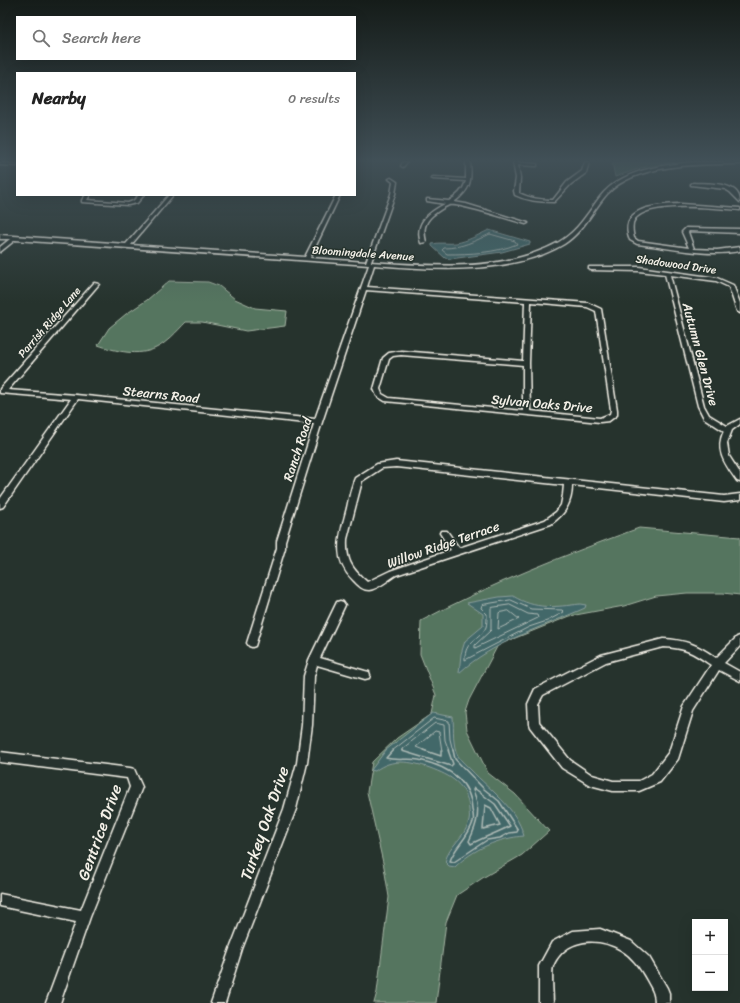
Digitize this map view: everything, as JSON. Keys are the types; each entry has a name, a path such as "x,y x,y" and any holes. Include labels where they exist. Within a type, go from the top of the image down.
{"street":[{"path":"127,246 159,209"},
{"path":"307,259 331,209"},
{"name":"Ranch Road","path":"252,643 277,561 281,540 318,422 364,288 370,264 388,209"},
{"path":"423,242 422,233 425,222 440,209"},
{"path":"473,209 526,223"},
{"name":"Bloomingdale Avenue","path":"0,237 370,264 456,268 496,264 533,255 556,246 575,234 593,209"},
{"path":"651,209 644,210 632,219 630,225 632,239 637,242 717,252 733,252 740,249"},
{"path":"692,249 686,232 688,229 740,231"},
{"path":"0,250 14,238"},
{"name":"Shadowood Drive","path":"591,268 639,269 717,280 731,286 740,311"},
{"name":"Autumn Glen Drive","path":"667,273 701,406 706,416 728,430"},
{"name":"Parrish Ridge Lane","path":"1,391 96,284"},
{"name":"Sylvan Oaks Drive","path":"364,288 528,300 588,306 599,310 614,410 613,416 600,420 387,400 379,395 377,389 386,358 391,354 402,353 526,364"},
{"path":"527,414 526,364 528,300"},
{"name":"Stearns Road","path":"1,391 76,397 318,422"},
{"path":"0,505 76,397"},
{"path":"740,421 728,430 723,445 726,458 740,479"},
{"name":"Willow Ridge Terrace","path":"568,482 568,496 565,508 548,522 393,573 370,586 365,586 352,575 344,562 342,549 358,480 380,466 396,464 568,482 724,499 740,497"},
{"path":"444,533 457,552"},
{"name":"Turkey Oak Drive","path":"218,1003 238,942 290,809 302,763 307,725 309,676 314,660 340,605"},
{"path":"740,640 717,664 688,709 674,755 656,778 639,786 613,786 590,780 566,764 534,724 533,704 539,692 604,658 663,643 681,643 693,647 717,664 740,678"},
{"path":"314,660 365,675"},
{"name":"Gentrice Drive","path":"0,757 130,773 136,787 84,917 53,1003"},
{"path":"0,900 84,917"},
{"path":"546,1003 546,966 557,947 573,937 600,934 626,946 644,962 662,993 662,1003"}],"green space":[{"path":"169,281 208,282 219,286 235,299 255,308 287,311 285,326 246,331 202,322 186,322 164,343 149,351 135,353 98,345 109,328 147,300"},
{"path":"639,528 740,537 740,595 723,593 687,593 656,596 624,606 570,616 498,645 469,700 465,712 467,730 488,773 515,794 549,831 522,855 457,895 446,922 436,1003 374,1003 377,992 389,897 384,867 367,792 372,762 397,738 432,714 436,695 420,654 421,621 501,582"}],"water":[{"path":"489,230 530,242 530,244 502,252 450,259 445,258 432,246 432,244 435,243 460,242 473,238"},
{"path":"513,596 530,604 546,606 586,605 585,608 503,643 473,662 459,673 461,654 465,641 483,626 483,614 467,603"},
{"path":"433,713 453,717 454,742 458,756 509,808 515,816 524,836 505,839 478,850 455,867 449,866 445,862 450,851 467,827 469,821 468,800 457,782 445,774 408,762 395,762 375,771 371,770 386,750"}]}
